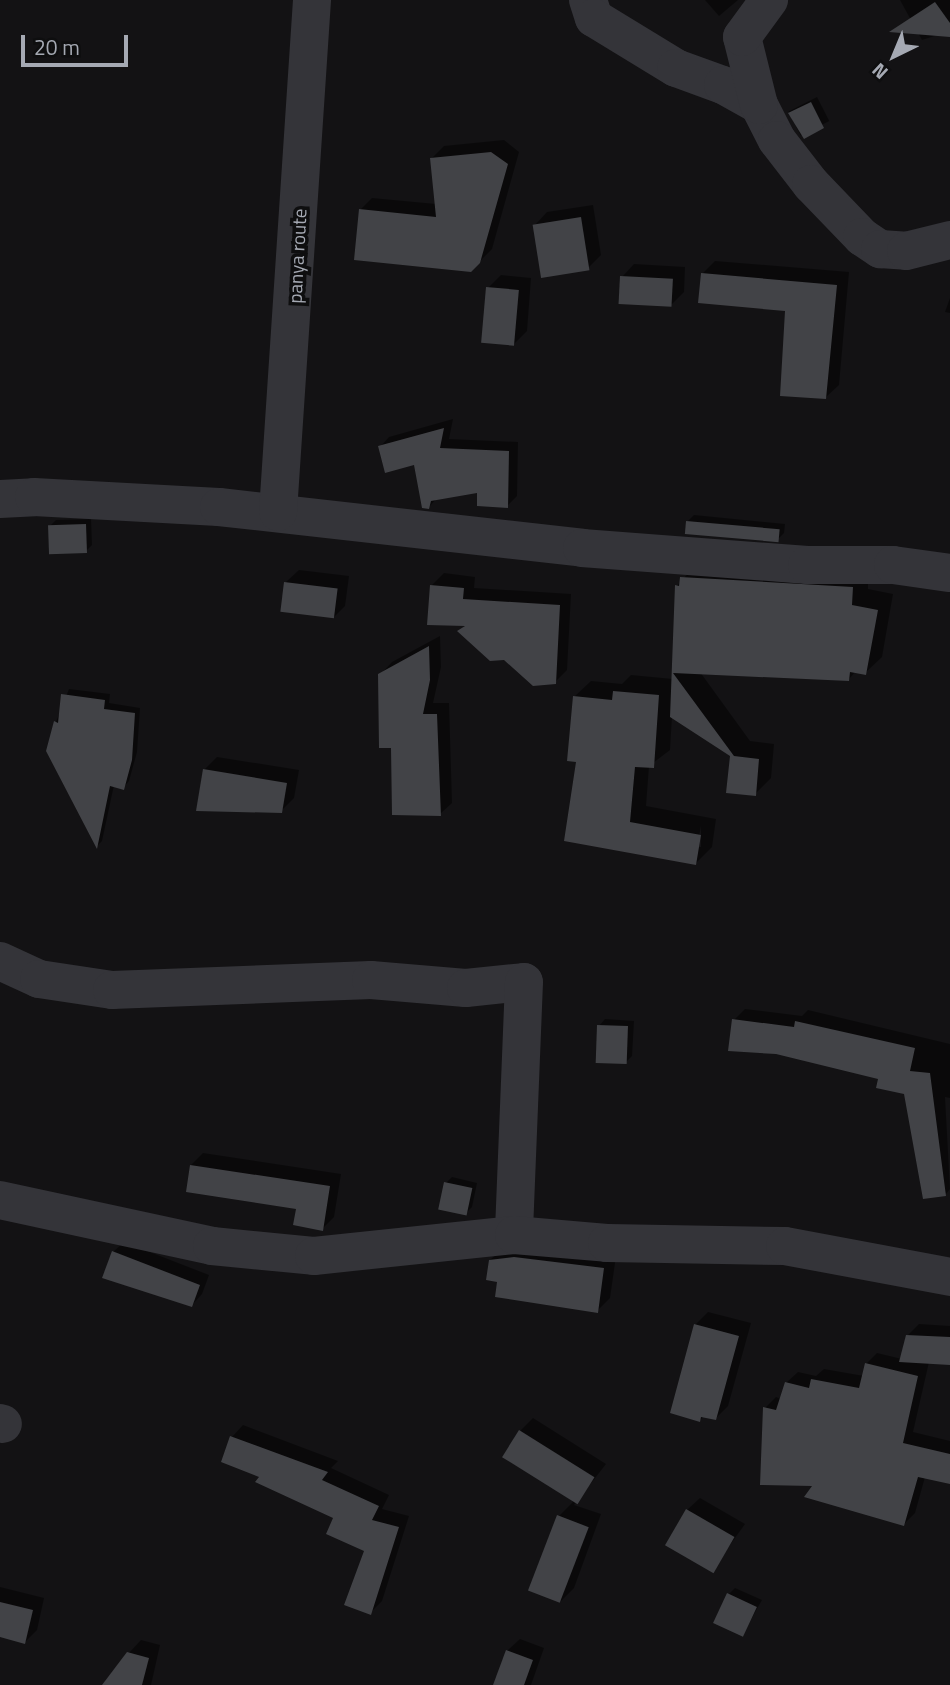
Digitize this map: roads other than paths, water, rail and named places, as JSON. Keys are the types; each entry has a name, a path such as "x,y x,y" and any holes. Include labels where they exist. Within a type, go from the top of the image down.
{"street":[{"name":"panya route","path":"278,512 312,0"},
{"path":"588,0 594,18 676,68 723,85 759,105"},
{"path":"769,0 742,37 759,105 777,141 811,184 862,237 880,249 906,251 950,240"},
{"path":"0,499 34,497 278,512 582,548 807,565 893,565 950,573"},
{"path":"0,961 38,979 113,990 371,980 466,988 524,982 514,1235"},
{"path":"0,1200 212,1246 314,1256 514,1235 607,1243 785,1246 950,1277"}]}
